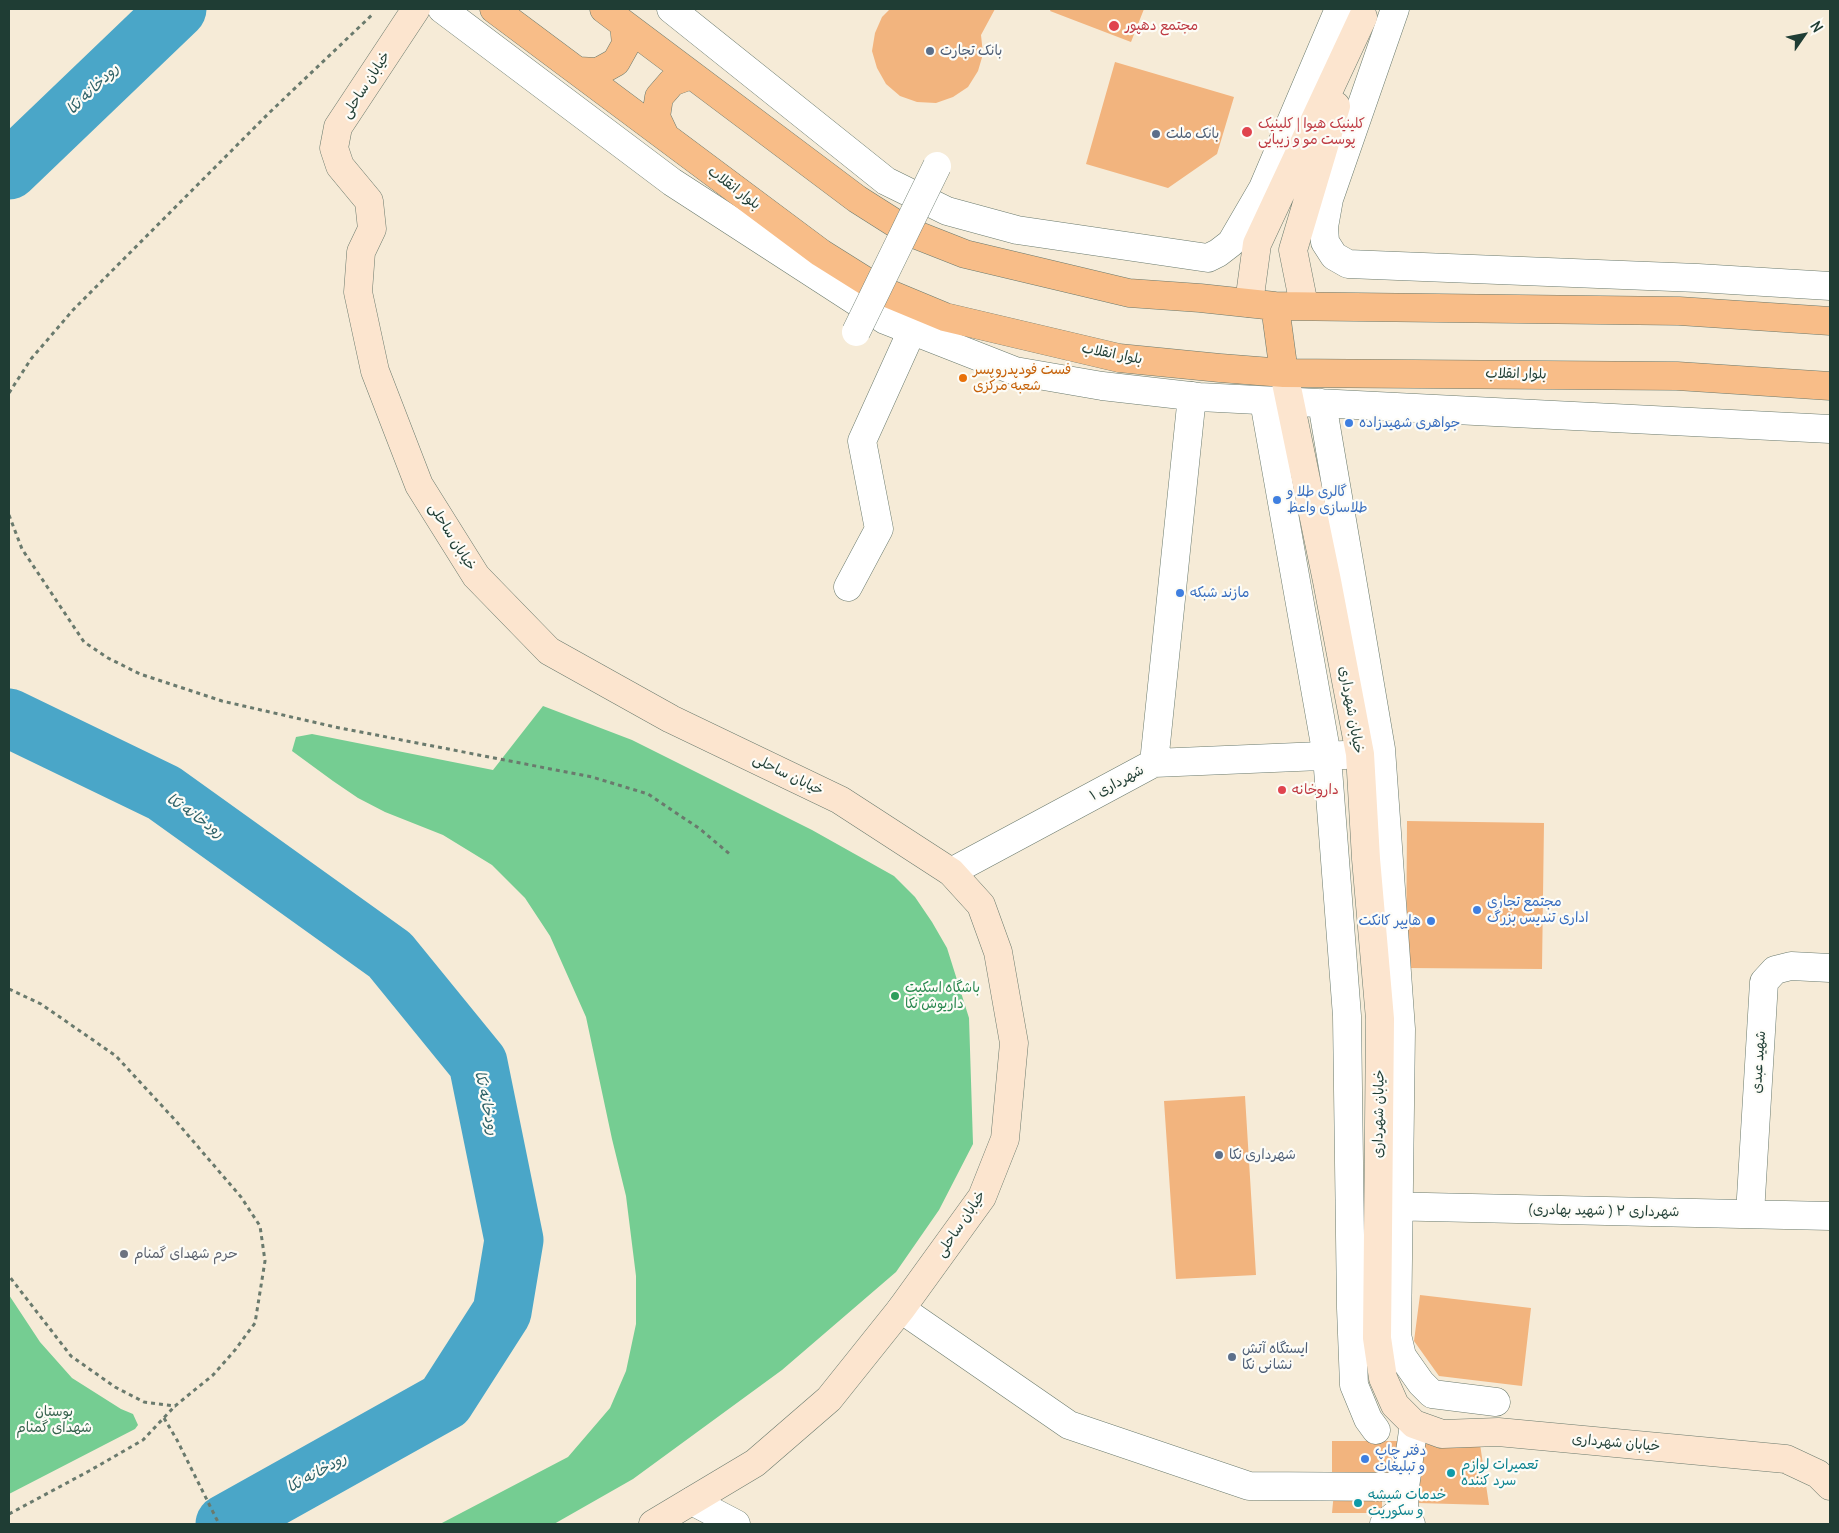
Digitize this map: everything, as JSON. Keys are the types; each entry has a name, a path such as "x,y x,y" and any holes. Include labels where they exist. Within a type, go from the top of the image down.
{"main road":[{"name":"بلوار انقلاب","path":"494,9 821,253 880,290 917,319 945,317 1119,358 1284,373 1677,376 1830,386"},
{"path":"578,71 598,72 616,62 626,44 614,16"},
{"path":"614,16 857,199 910,232 957,251 1129,293 1262,304 1679,310 1830,321"},
{"path":"665,136 656,117 659,97 672,82 691,75"},
{"path":"1262,304 1284,373"}],"street":[{"name":"خیابان ساحلی","path":"416,9 338,127 334,148 340,166 369,201 372,229 361,252 358,292 374,370 419,485 476,576 549,651 671,719 840,800 952,872 981,905 998,952 1014,1042 1005,1139 982,1197 900,1309 829,1399 755,1463 653,1524"},
{"path":"442,9 672,182 885,320 917,319 1015,371 1102,386 1192,396 1830,429"},
{"path":"671,9 886,181 947,211 1017,230 1208,258 1231,243 1263,188 1356,11"},
{"path":"1395,9 1329,199 1324,226 1325,242 1334,256 1348,264 1698,278 1830,286"},
{"path":"1262,304 1257,244 1356,11"},
{"path":"1304,305 1293,250 1356,11"},
{"path":"856,332 937,166"},
{"path":"848,587 879,529 862,441 917,319"},
{"name":"خیابان شهرداری","path":"1284,373 1360,754 1366,859 1380,1019 1388,1206 1377,1338 1383,1378 1395,1405 1414,1424 1442,1434 1498,1432 1786,1459 1818,1474 1830,1486"},
{"path":"1154,763 1192,396"},
{"path":"1264,401 1327,756 1347,1016 1351,1308 1354,1385 1368,1419 1376,1430"},
{"path":"1322,404 1381,749 1402,1029 1388,1206 1397,1335 1402,1356 1432,1394 1496,1402"},
{"name":"شهرداری ۱","path":"952,872 1154,763 1360,754"},
{"name":"شهید عبدی","path":"1750,1214 1764,982 1775,970 1791,966 1830,968"},
{"name":"شهرداری ۲ ( شهید بهادری)","path":"1388,1206 1830,1216"},
{"path":"900,1309 1069,1425 1249,1486 1401,1511 1414,1424"},
{"path":"692,1501 736,1524"}],"path":[{"path":"9,393 30,360 73,310 270,113 378,9"},
{"path":"9,515 22,549 84,642 108,658 140,674 222,701 335,727 592,777 648,794 700,829 732,856"},
{"path":"9,989 41,1004 116,1056 175,1120 241,1197 260,1226 265,1261 255,1323 213,1375 175,1406 143,1440 89,1472 9,1514"},
{"path":"9,1276 71,1356 115,1387 144,1402 175,1406"},
{"path":"164,1418 219,1524"}],"green space":[{"path":"543,706 632,740 812,830 894,876 915,897 947,948 969,1018 973,1144 939,1210 896,1272 782,1370 633,1479 554,1524 440,1524 568,1457 610,1408 626,1371 636,1324 636,1276 626,1196 586,1017 550,936 525,898 492,865 443,835 385,812 358,798 292,751 296,737 312,734 493,770"},
{"name":"بوستان شهدای گمنام","path":"9,1295 40,1342 72,1378 121,1409 133,1414 138,1425 135,1429 9,1494"}],"building":[{"path":"890,9 995,9 981,35 983,54 978,71 968,87 953,97 936,103 917,102 900,96 886,84 877,68 872,51 875,33 882,17"},
{"name":"مجتمع دهپور","path":"1051,9 1144,9 1131,42 1050,11"},
{"path":"1115,62 1234,97 1217,154 1168,188 1086,164"},
{"path":"1407,821 1544,823 1542,969 1406,968"},
{"path":"1245,1096 1256,1275 1176,1279 1164,1101"},
{"path":"1420,1295 1531,1308 1522,1386 1439,1376 1414,1341"},
{"name":"دفتر چاپ و تبلیغات","path":"1332,1441 1399,1441 1399,1479 1332,1478"},
{"name":"تعمیرات لوازم سرد کننده","path":"1417,1444 1480,1444 1489,1505 1417,1503"},
{"name":"خدمات شیشه و سکوریت","path":"1334,1492 1382,1492 1382,1513 1332,1513"}],"waterway":[{"name":"رودخانه نکا","path":"9,170 177,9"},
{"name":"رودخانه نکا","path":"9,718 164,793 390,955 478,1063 514,1240 502,1312 445,1401 225,1524"}],"place":[{"name":"مجتمع دهپور","path":"1114,26"},
{"name":"بانک تجارت","path":"930,51"},
{"name":"کلینیک هیوا | کلینیک پوست مو و زیبایی","path":"1247,132"},
{"name":"بانک ملت","path":"1156,134"},
{"name":"فست فودپدروپسر شعبه مرکزی","path":"963,378"},
{"name":"جواهری شهیدزاده","path":"1349,423"},
{"name":"گالری طلا و طلاسازی واعظ","path":"1277,500"},
{"name":"مازند شبکه","path":"1180,593"},
{"name":"داروخانه","path":"1282,790"},
{"name":"مجتمع تجاری اداری تندیس بزرگ","path":"1477,910"},
{"name":"هایپر کانکت","path":"1431,921"},
{"name":"باشگاه اسکیت داریوش نکا","path":"895,996"},
{"name":"شهرداری نکا","path":"1219,1155"},
{"name":"حرم شهدای گمنام","path":"124,1254"},
{"name":"ایستگاه آتش نشانی نکا","path":"1232,1357"},
{"name":"دفتر چاپ و تبلیغات","path":"1365,1459"},
{"name":"تعمیرات لوازم سرد کننده","path":"1451,1473"},
{"name":"خدمات شیشه و سکوریت","path":"1358,1503"}]}
